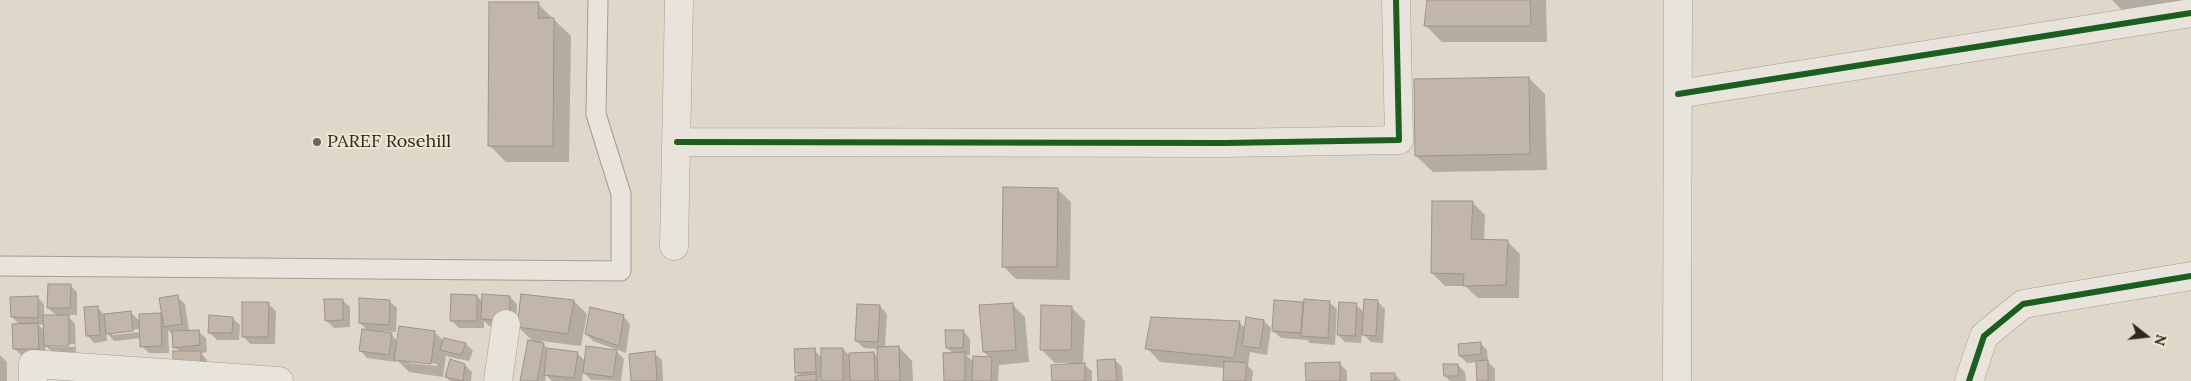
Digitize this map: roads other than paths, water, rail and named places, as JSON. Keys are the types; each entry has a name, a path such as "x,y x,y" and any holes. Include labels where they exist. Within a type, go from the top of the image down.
{"street":[{"path":"674,246 679,0"},
{"path":"677,142 1225,143 1400,140 1396,0"},
{"path":"1677,381 1678,0"},
{"path":"1678,94 2191,13"},
{"path":"1969,381 1984,336 2023,304 2191,276"},
{"path":"498,381 506,324"},
{"path":"33,381 33,364 279,381"}],"lane":[{"path":"0,266 621,271 621,194 596,114 598,0"}],"place":[{"name":"PAREF Rosehill","path":"317,142"}]}
